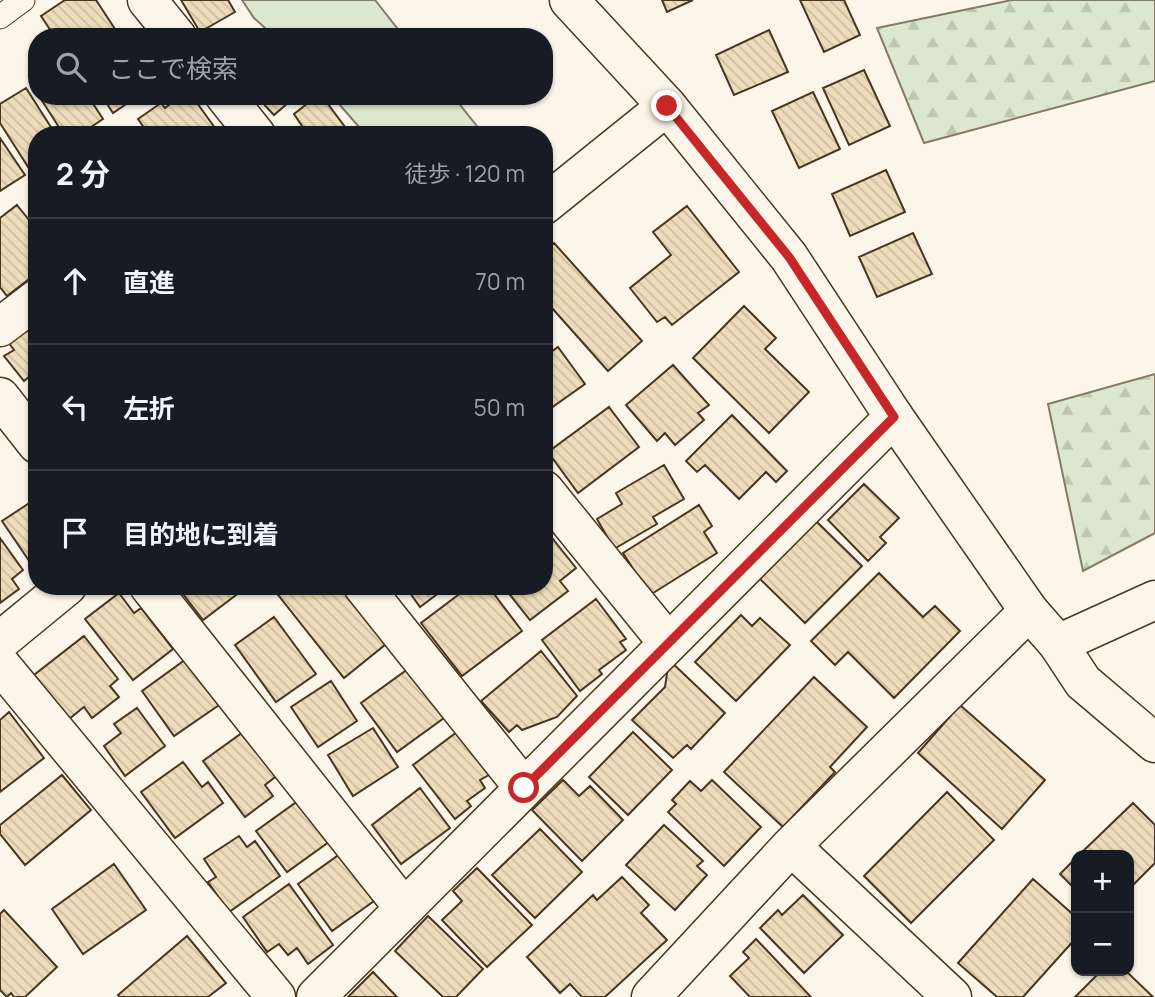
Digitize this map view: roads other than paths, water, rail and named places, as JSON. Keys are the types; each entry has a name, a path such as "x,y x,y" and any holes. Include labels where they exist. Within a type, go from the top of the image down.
{"street":[{"path":"147,0 170,28"},
{"path":"569,0 667,106 789,257 894,417 1029,611 1058,644 1083,682 1155,743"},
{"path":"232,105 247,126"},
{"path":"553,198 667,106"},
{"path":"0,327 28,306"},
{"path":"0,397 28,433"},
{"path":"316,997 894,417"},
{"path":"553,501 668,643"},
{"path":"0,641 56,595"},
{"path":"156,595 404,908"},
{"path":"370,595 524,788"},
{"path":"1058,644 1155,600"},
{"path":"651,997 791,846 1029,611"},
{"path":"0,663 276,997"},
{"path":"791,846 952,997"}],"lane":[{"path":"0,17 23,0"}]}
